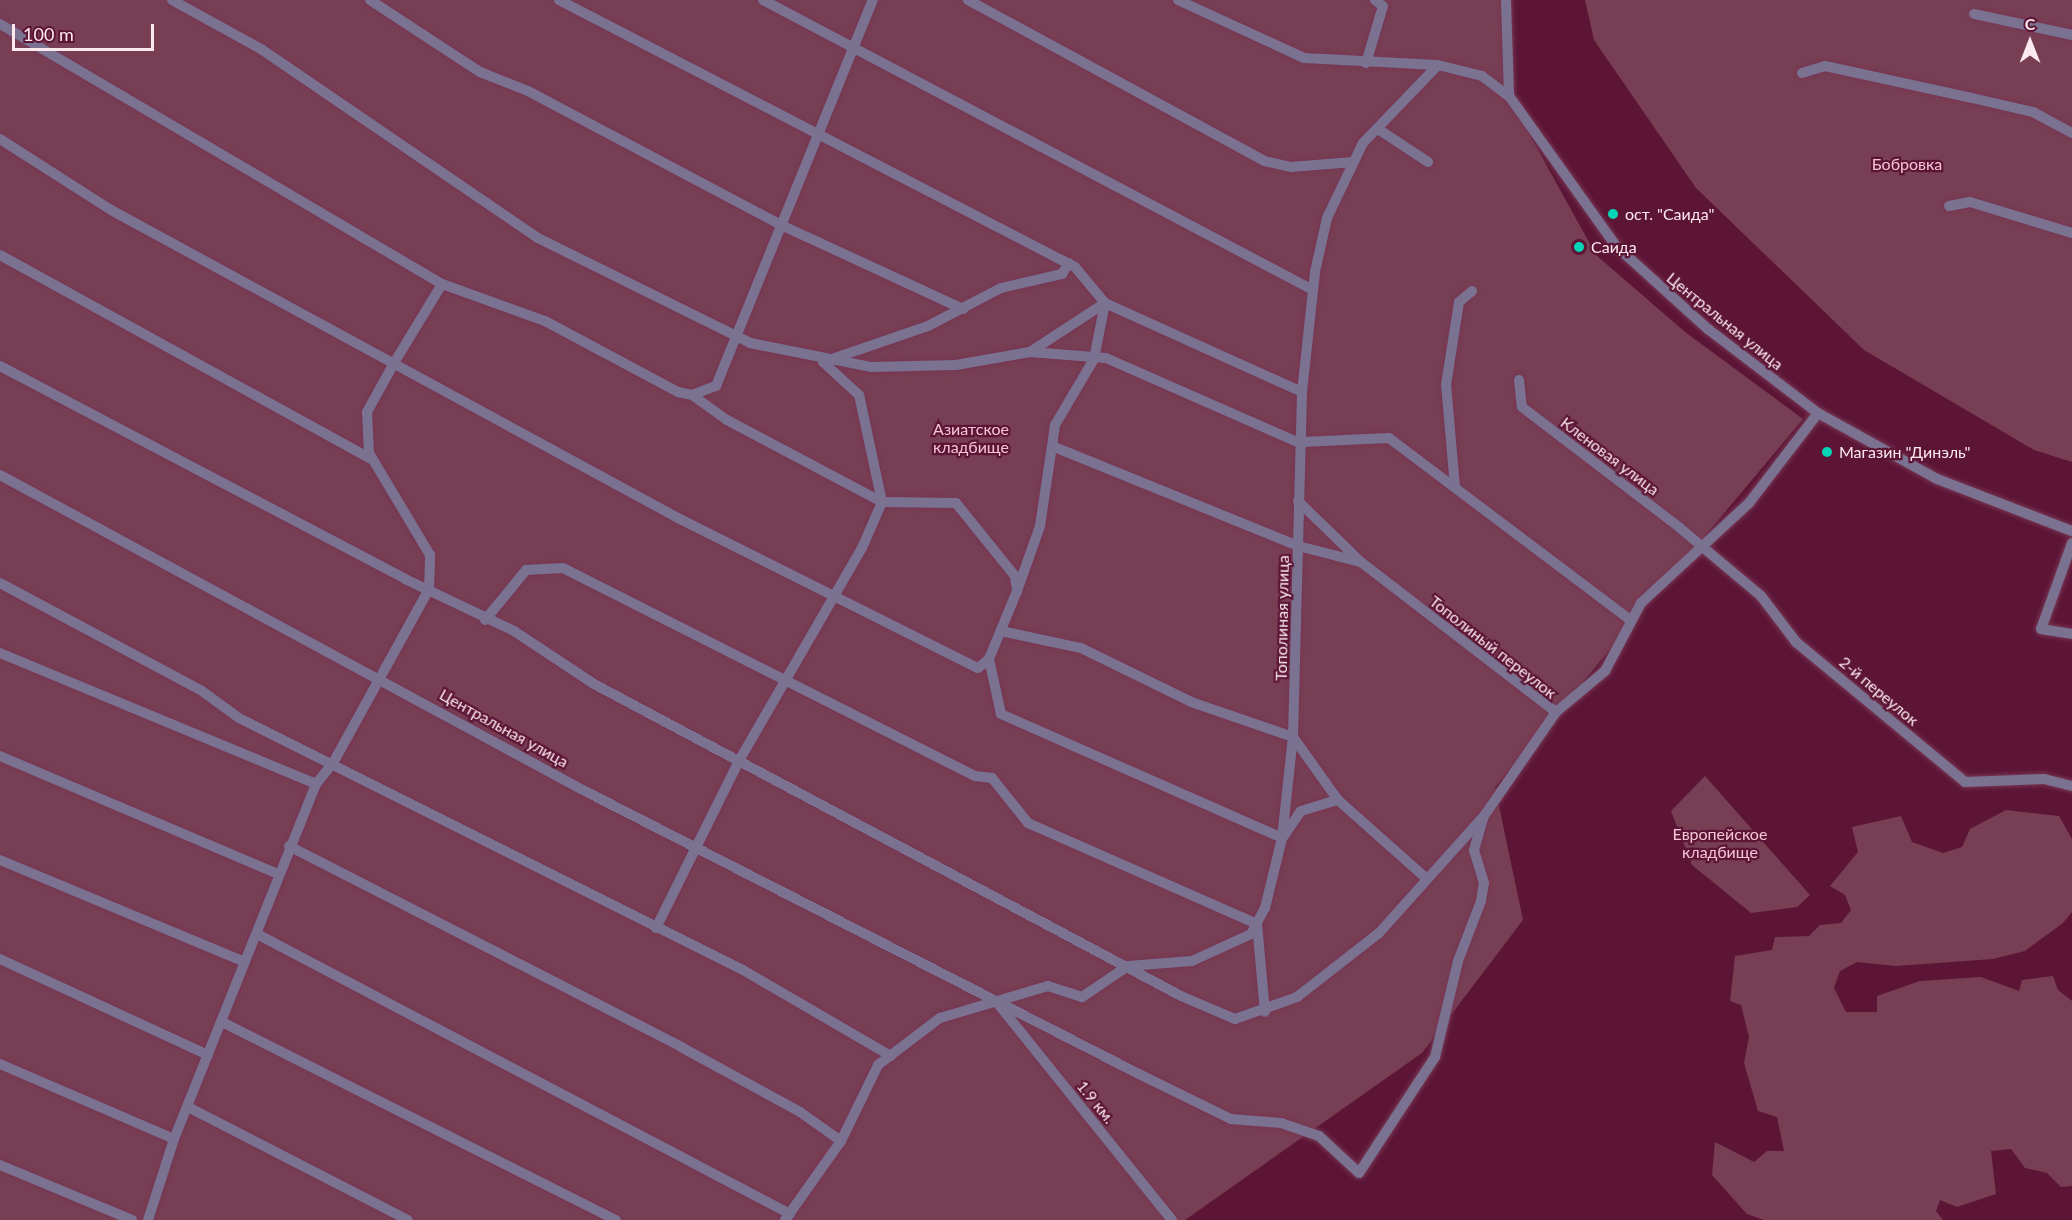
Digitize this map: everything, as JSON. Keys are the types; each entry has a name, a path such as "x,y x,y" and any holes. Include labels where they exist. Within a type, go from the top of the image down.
{"street":[{"path":"172,0 261,50 538,238 739,334 750,343 823,362 871,367 956,365 1030,352 1094,359 1106,358 1301,442 1389,438 1629,619"},
{"path":"370,0 480,72 612,134 779,224 963,309"},
{"path":"559,0 1069,263 1105,303 1302,392"},
{"path":"763,0 1313,290"},
{"path":"718,410 716,386 739,334 779,224 873,0"},
{"path":"968,0 1265,160 1292,166 1353,162"},
{"name":"Центральная улица","path":"1178,0 1304,58 1438,65 1482,76 1509,96 1616,246 1708,329 1818,413 1937,479 2072,531"},
{"path":"1366,63 1383,6 1375,0"},
{"path":"1506,0 1509,96"},
{"path":"1974,14 2072,35"},
{"path":"0,24 442,284 545,321 692,395 718,410 727,420 882,502 956,503 1015,576 1017,591"},
{"name":"Тополиная улица","path":"1257,924 1282,838 1293,737 1302,392 1313,290 1327,218 1353,162 1378,129 1438,65"},
{"path":"1802,73 1825,66 1972,98 2033,112 2072,133"},
{"path":"1378,129 1428,162"},
{"path":"0,139 111,210 832,595 978,668 989,659 1040,526 1055,425 1094,359 1105,303"},
{"path":"1949,206 1970,202 2072,233"},
{"path":"0,255 373,460"},
{"path":"823,362 963,309 1001,288 1062,274 1069,263"},
{"path":"148,1220 174,1139 316,783 333,763 378,675 429,589 430,555 373,460 367,412 442,284"},
{"path":"1455,487 1446,385 1459,302 1472,291"},
{"path":"1030,352 1105,303"},
{"path":"656,928 700,846 740,759 882,502 859,395 823,362"},
{"name":"Тополиный переулок","path":"0,366 429,589 740,759 1128,966 1235,1019 1265,1012 1338,969 1427,879 1484,816 1556,712 1361,562 1298,501"},
{"name":"Кленовая улица","path":"1519,380 1522,407 1699,547"},
{"path":"692,395 716,386"},
{"path":"1556,712 1605,671 1629,619 1699,547 1749,503 1818,413"},
{"name":"Тополиный переулок","path":"1052,446 1298,546 1361,562"},
{"name":"Центральная улица","path":"0,475 378,675 581,789 700,846 997,1002 1232,1119 1281,1123 1319,1136 1359,1173 1435,1058 1458,961 1480,901 1484,883 1474,850 1484,816"},
{"path":"2072,543 2041,629 2072,634"},
{"name":"2-й переулок","path":"1699,547 1761,596 1796,642 1965,782 2044,779 2072,786"},
{"path":"485,620 526,570 563,568 786,677 975,776 992,778 1028,823 1257,924"},
{"path":"0,583 202,691 239,718 743,970 891,1056"},
{"path":"1001,631 1081,648 1191,702 1293,737 1338,800 1427,879"},
{"path":"0,653 316,783"},
{"path":"989,659 1001,714 1282,838 1301,811 1338,800"},
{"path":"0,756 278,874"},
{"path":"289,846 681,1047 800,1112 841,1141"},
{"path":"0,860 245,962"},
{"path":"257,934 787,1217 841,1141 866,1085 891,1056 940,1018 1048,986 1082,997 1128,966 1192,961 1251,934 1257,924"},
{"path":"1257,924 1265,1012"},
{"path":"0,959 208,1055"},
{"name":"1.9 км.","path":"997,1002 1172,1220"},
{"path":"222,1022 616,1220"},
{"path":"0,1064 174,1139"},
{"path":"188,1107 408,1220"},
{"path":"0,1165 132,1220"}],"green space":[{"name":"Азиатское кладбище","path":"0,0 1506,0 1509,97 1596,255 1685,332 1803,419 1495,787 1523,920 1422,1053 1185,1220 0,1220"},
{"name":"Бобровка","path":"1585,0 2072,0 2072,462 2034,450 1864,350 1696,188 1594,40"},
{"name":"Европейское кладбище","path":"1705,776 1810,895 1797,907 1751,913 1692,865 1671,811"},
{"path":"2006,810 2059,816 2072,839 2072,912 2063,923 2025,951 1993,959 1896,966 1857,962 1840,971 1834,988 1846,1012 1877,1012 1877,996 1920,981 1981,977 2019,991 2022,980 2053,976 2058,990 2072,1001 2072,1186 2061,1187 2047,1173 2025,1168 2011,1149 1991,1151 1996,1194 1957,1207 1940,1200 1936,1211 1943,1220 1764,1220 1747,1214 1712,1175 1715,1142 1754,1162 1767,1151 1784,1151 1777,1117 1758,1111 1744,1063 1749,1037 1741,1005 1730,1001 1735,956 1772,950 1775,937 1809,936 1820,925 1841,923 1851,910 1845,895 1830,886 1858,852 1852,827 1901,816 1912,842 1943,853 1962,847 1970,829"}],"place":[{"name":"ост. \"Саида\"","path":"1613,214"},
{"name":"Саида","path":"1579,247"},
{"name":"Магазин \"Динэль\"","path":"1827,452"}]}
